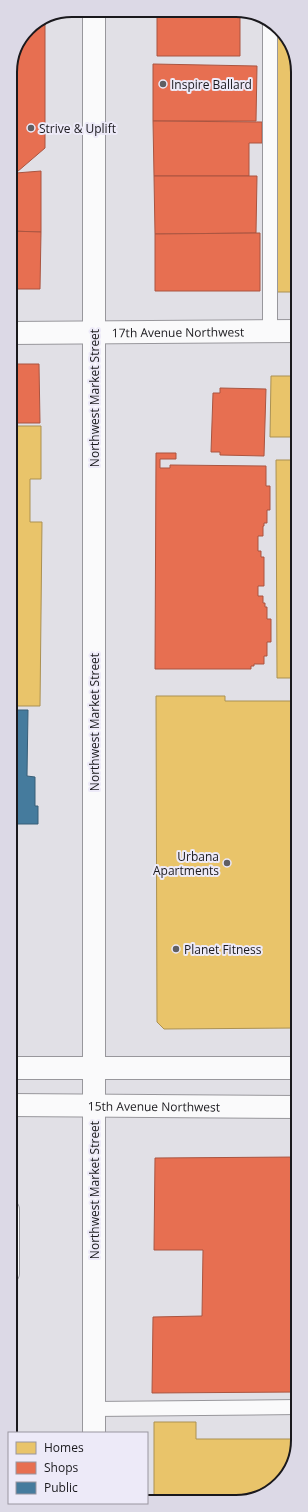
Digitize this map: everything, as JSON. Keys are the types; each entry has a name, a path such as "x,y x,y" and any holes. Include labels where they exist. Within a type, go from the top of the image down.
{"main road":[{"name":"Northwest Market Street","path":"94,17 94,1432"},
{"name":"17th Avenue Northwest","path":"17,333 291,331"},
{"path":"17,1068 291,1068"},
{"name":"15th Avenue Northwest","path":"17,1105 291,1107"}],"lane":[{"path":"270,29 270,332"},
{"path":"94,1409 291,1407"}],"building: Homes":[{"path":"276,35 282,41 291,65 291,292 276,292"},
{"path":"271,376 291,376 291,437 270,437"},
{"path":"17,426 41,426 41,479 30,479 30,522 42,522 40,706 17,706"},
{"path":"276,460 291,460 291,678 277,678"},
{"name":"Urbana Apartments","path":"156,696 225,696 225,701 291,701 291,1028 164,1029 157,1022"},
{"path":"154,1422 196,1422 196,1439 291,1439 289,1454 284,1468 264,1488 243,1495 154,1495"}],"building: Shops":[{"path":"157,17 240,17 240,56 157,56"},
{"path":"45,24 45,148 17,172 17,68 21,51 26,41 33,33"},
{"path":"153,64 257,66 256,121 153,121"},
{"path":"153,121 262,122 262,143 249,143 249,176 154,176"},
{"path":"41,171 41,232 17,231 17,173"},
{"path":"154,176 257,176 256,233 155,234"},
{"path":"17,231 41,232 40,289 17,289"},
{"path":"260,233 260,291 155,291 155,234"},
{"path":"17,364 39,364 40,423 17,423"},
{"path":"220,388 266,389 264,456 220,455 220,452 211,452 213,393 220,393"},
{"path":"156,453 176,453 176,459 160,459 160,468 170,468 170,465 266,466 266,486 270,486 270,510 267,510 267,523 264,523 263,526 263,536 258,536 258,551 261,551 261,557 264,557 264,586 258,586 258,596 263,596 263,603 265,603 265,607 267,607 267,619 271,619 271,642 267,642 267,656 264,656 264,664 254,664 254,666 251,666 251,669 155,669"},
{"path":"291,1157 291,1392 152,1393 153,1317 202,1316 203,1250 154,1250 155,1158"}],"building: Public":[{"path":"17,710 28,710 27,776 35,777 35,806 38,806 38,824 17,824"}],"place":[{"name":"Inspire Ballard","path":"163,84"},
{"name":"Strive & Uplift","path":"31,128"},
{"name":"Urbana Apartments","path":"227,863"},
{"name":"Planet Fitness","path":"176,949"}]}
